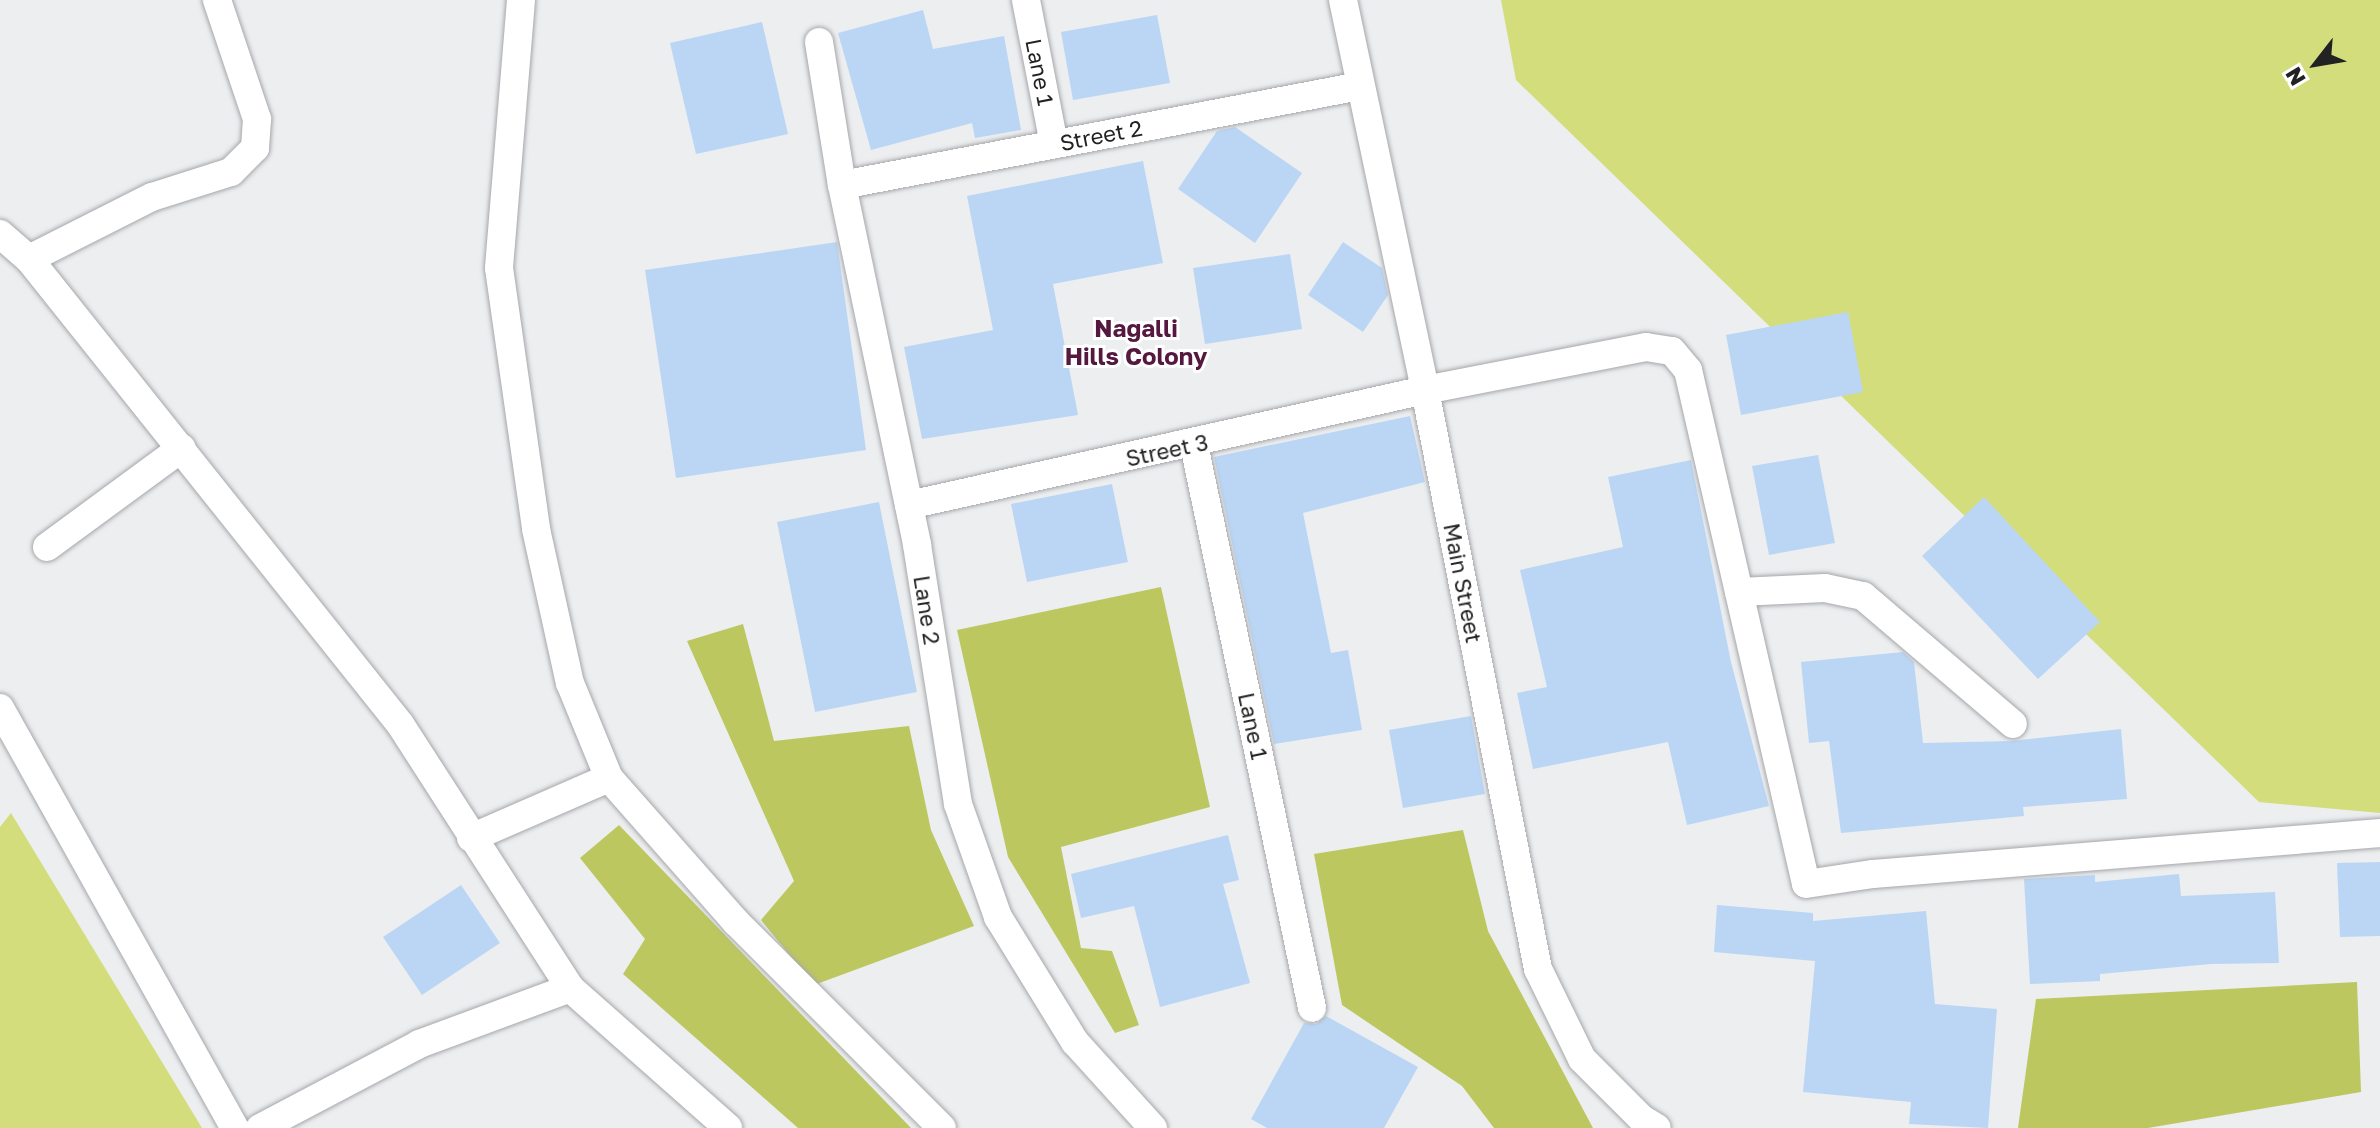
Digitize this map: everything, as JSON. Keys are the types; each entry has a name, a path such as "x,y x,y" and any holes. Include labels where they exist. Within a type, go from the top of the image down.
{"street":[{"path":"29,259 152,197 231,172 255,148 257,119 217,0"},
{"path":"521,0 499,268 536,529 570,683 609,778 736,922 942,1128"},
{"name":"Lane 1","path":"1026,0 1054,144"},
{"name":"Main Street","path":"1343,0 1425,390 1538,969 1582,1059 1642,1119 1657,1128"},
{"name":"Lane 2","path":"819,42 842,185 909,505 958,804 998,917 1075,1042 1153,1128"},
{"name":"Street 2","path":"842,185 1360,86"},
{"path":"0,234 29,259 400,724 570,988 728,1128"},
{"name":"Street 3","path":"909,505 1194,445 1425,390 1646,347 1672,351 1688,370 1806,884 1873,874 2380,833"},
{"name":"Lane 1","path":"1194,445 1312,1008"},
{"path":"47,547 182,448"},
{"path":"1739,592 1825,588 1863,596 2013,724"},
{"path":"0,708 235,1128"},
{"path":"471,838 609,778"},
{"path":"260,1128 419,1044 570,988"}],"green space":[{"path":"1501,0 2380,0 2380,813 2259,802 1516,80"},
{"path":"1161,587 1210,807 1061,847 1081,948 1112,951 1139,1025 1115,1033 1008,857 957,630"},
{"path":"743,624 774,741 909,726 931,830 974,926 814,985 761,920 794,881 687,641"},
{"path":"11,813 202,1128 0,1128 0,827"},
{"path":"619,825 911,1128 798,1128 623,974 645,939 580,858"},
{"path":"1463,830 1488,931 1593,1128 1494,1128 1462,1086 1342,1005 1314,854"},
{"path":"2357,982 2361,1092 2148,1128 2018,1128 2036,999"}],"building":[{"path":"923,10 933,49 1004,36 1021,130 975,138 972,123 871,150 838,33"},
{"path":"1157,15 1170,83 1073,100 1061,32"},
{"path":"762,22 788,134 696,154 670,43"},
{"path":"1235,127 1302,173 1255,243 1178,189 1217,131"},
{"path":"1143,161 1163,263 1053,284 1078,415 922,439 904,347 993,330 967,196"},
{"path":"837,242 866,450 676,478 645,270"},
{"path":"1343,242 1382,268 1388,295 1363,332 1308,295"},
{"path":"1290,254 1302,329 1205,344 1193,268"},
{"path":"1848,312 1863,392 1741,415 1726,335"},
{"path":"1410,416 1425,482 1303,513 1331,653 1348,650 1362,730 1274,744 1214,457"},
{"path":"1818,455 1835,543 1769,555 1752,466"},
{"path":"1691,460 1731,662 1769,806 1687,825 1668,742 1533,769 1517,693 1547,687 1520,570 1623,547 1608,477"},
{"path":"1112,484 1128,562 1027,582 1011,504"},
{"path":"1984,497 2100,622 2038,679 1922,556"},
{"path":"879,502 917,692 815,712 777,522"},
{"path":"1903,652 1914,662 1923,743 2011,741 2121,729 2127,799 2023,807 2024,816 1841,833 1829,741 1809,743 1801,662"},
{"path":"1471,716 1485,794 1403,808 1389,730"},
{"path":"1228,835 1239,880 1223,884 1250,983 1160,1007 1134,906 1081,918 1071,874"},
{"path":"2380,862 2380,936 2340,937 2337,863"},
{"path":"2179,874 2181,896 2275,892 2279,963 2211,964 2100,974 2100,981 2030,984 2024,879 2095,875 2095,882"},
{"path":"461,885 500,943 422,995 383,937"},
{"path":"1717,905 1813,913 1813,921 1926,911 1935,1004 1997,1009 1988,1128 1909,1124 1911,1102 1803,1092 1815,961 1714,952"},
{"path":"1326,1016 1418,1067 1384,1128 1267,1128 1251,1119 1304,1023 1316,1024"}],"district":[{"name":"Nagalli Hills Colony","path":"1136,342"}]}
